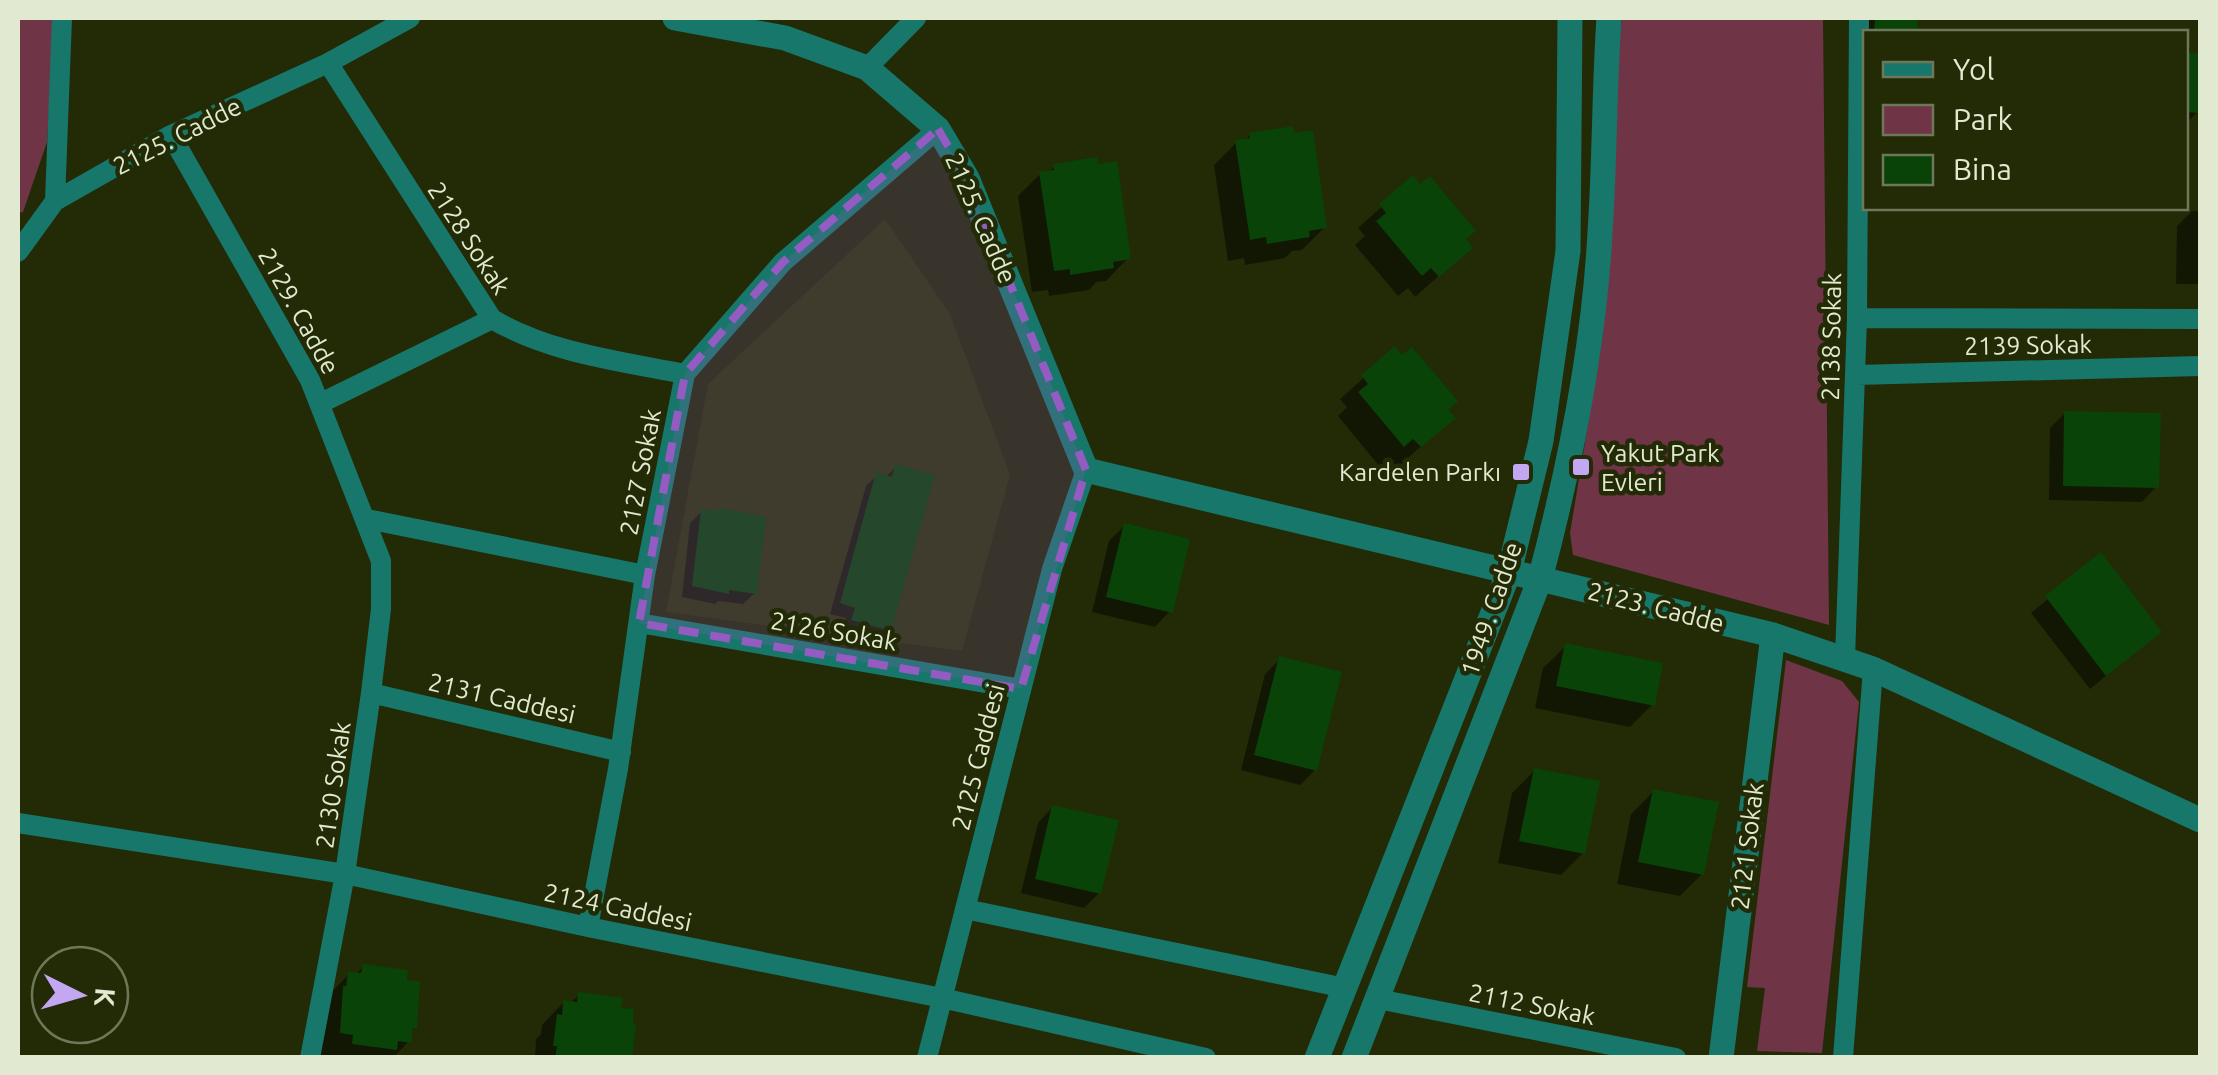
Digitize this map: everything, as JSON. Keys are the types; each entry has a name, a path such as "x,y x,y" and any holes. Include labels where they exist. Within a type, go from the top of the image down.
{"street":[{"path":"55,201 62,18"},
{"name":"2125. Cadde","path":"18,252 55,201 171,135 328,64 410,18"},
{"name":"2125. Cadde","path":"675,18 785,38 866,68 938,129 968,178 1086,470"},
{"path":"866,68 916,18"},
{"name":"1949. Cadde","path":"1317,1058 1509,572 1540,442 1568,250 1570,18"},
{"name":"1949. Cadde","path":"1354,1058 1540,579 1557,515 1590,330 1600,233 1609,18"},
{"name":"2138 Sokak","path":"1846,658 1858,318 1858,18"},
{"name":"2128 Sokak","path":"328,64 492,319 522,337 596,357 685,374"},
{"name":"2127 Sokak","path":"588,927 621,752 645,575 685,374 783,262 938,129"},
{"name":"2129. Cadde","path":"171,135 322,404 367,520"},
{"name":"2139 Sokak","path":"1858,318 2200,319"},
{"path":"322,404 492,319"},
{"name":"2139 Sokak","path":"1856,375 2200,366"},
{"name":"2123. Cadde","path":"1086,470 1773,635 1873,669 2200,820"},
{"name":"2125 Caddesi","path":"926,1058 1052,569 1086,470"},
{"path":"367,520 645,575"},
{"name":"2130 Sokak","path":"310,1058 345,874 381,609 382,561 367,520"},
{"name":"2126 Sokak","path":"639,623 1021,689"},
{"name":"2121 Sokak","path":"1721,1058 1773,635"},
{"path":"1843,1058 1873,669"},
{"name":"2131 Caddesi","path":"371,693 621,752"},
{"name":"2124 Caddesi","path":"18,823 345,874 942,998 1206,1058"},
{"path":"965,909 1344,988"},
{"name":"2112 Sokak","path":"1378,999 1676,1058"}],"highlighted area":[{"path":"938,129 967,178 1086,470 1021,689 639,623 685,374 783,262"}],"shaded area":[{"path":"885,219 950,314 1010,475 962,651 666,612 708,384"}],"green space":[{"path":"18,18 55,18 47,142 23,212 18,213"},
{"path":"1622,18 1823,18 1829,625 1573,555 1570,533 1602,340"},
{"path":"1786,660 1842,681 1859,702 1822,1053 1757,1051 1765,988 1747,987"}],"building":[{"path":"1875,18 1918,18 1917,30 1874,30"},
{"path":"2188,52 2200,54 2199,113 2188,112"},
{"path":"1293,126 1294,133 1313,130 1327,228 1309,231 1310,237 1267,244 1266,237 1250,240 1235,140 1250,138 1249,133"},
{"path":"1097,157 1098,164 1117,161 1131,259 1113,262 1114,268 1070,275 1070,269 1054,271 1039,172 1054,170 1053,164"},
{"path":"1413,175 1420,184 1430,176 1476,231 1466,239 1473,248 1439,277 1431,268 1422,276 1376,221 1386,213 1379,204"},
{"path":"1395,346 1402,355 1412,347 1458,401 1448,410 1456,418 1421,447 1413,439 1404,447 1358,392 1368,384 1361,375"},
{"path":"2064,411 2161,413 2159,488 2063,486"},
{"path":"895,464 935,475 891,631 851,620 855,608 840,603 876,472 892,477"},
{"path":"721,508 766,517 757,594 729,590 729,594 692,586 701,509"},
{"path":"1124,523 1190,539 1173,613 1106,597"},
{"path":"2101,552 2162,632 2106,676 2045,596"},
{"path":"1565,643 1663,663 1655,706 1556,686"},
{"path":"1279,656 1342,672 1317,771 1254,755"},
{"path":"1534,768 1600,781 1585,854 1519,841"},
{"path":"1653,789 1719,802 1704,875 1638,862"},
{"path":"1052,805 1119,820 1101,894 1035,879"},
{"path":"363,964 408,970 407,980 420,981 417,1028 413,1028 411,1043 398,1041 397,1050 352,1044 353,1035 340,1033 343,986 348,972 361,973"},
{"path":"578,992 623,998 621,1008 634,1009 632,1058 555,1058 557,1014 562,1015 563,1000 577,1002"}],"place":[{"name":"Yakut Park Evleri","path":"1581,467"},
{"name":"Kardelen Parkı","path":"1521,472"}]}
